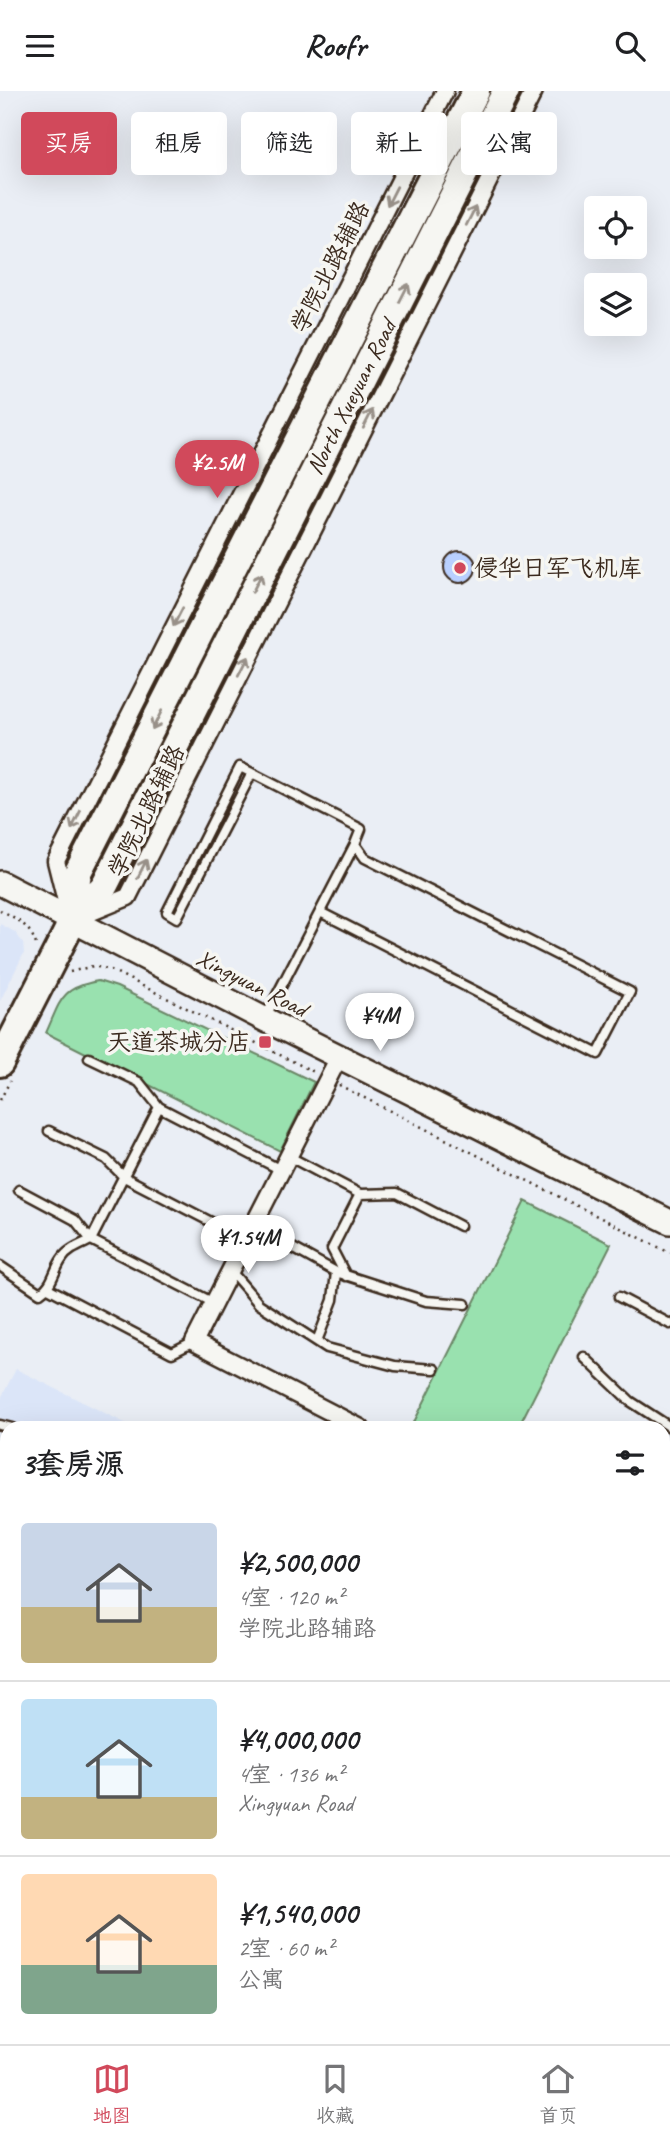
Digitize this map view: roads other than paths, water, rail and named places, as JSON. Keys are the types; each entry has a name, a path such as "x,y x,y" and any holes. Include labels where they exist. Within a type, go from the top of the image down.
{"main road":[{"name":"North Xueyuan Road","path":"0,1063 69,926 104,885 211,702 329,440 476,91"},
{"name":"North Xueyuan Road","path":"69,926 78,872 176,682 329,440 506,91"},
{"name":"Xingyuan Road","path":"0,883 69,926 333,1068 670,1237"},
{"name":"Xingyuan Road","path":"0,898 69,926 264,1019 333,1068 670,1222"}],"street":[{"name":"学院北路辅路","path":"69,926 56,861 445,91"},
{"path":"282,415 329,440 534,91"},
{"path":"152,667 176,682"},
{"path":"333,1068 194,1342 347,1421"}],"lane":[{"path":"252,773 177,918 167,912 240,767 252,773 361,829 264,1019"},
{"path":"320,912 598,1054 630,992 365,858 355,844"},
{"path":"89,1058 139,1082 159,1107 360,1194 397,1193 460,1226"},
{"path":"0,1266 40,1293 48,1288 62,1259 69,1251 91,1240 159,1107"},
{"path":"49,1131 106,1159 124,1177 336,1272 426,1301 465,1304"},
{"path":"19,1191 75,1220 91,1240 214,1303"},
{"path":"346,1276 332,1249 360,1194"},
{"path":"230,1270 259,1304 327,1348 395,1366 434,1369"},
{"path":"317,1341 333,1300 336,1272"},
{"path":"48,1288 172,1353 194,1342"},
{"path":"619,1297 670,1324"},
{"path":"584,1357 630,1401 659,1421"}],"place":[{"name":"侵华日军飞机库","path":"460,568"},
{"name":"天道茶城分店","path":"265,1042"}]}
